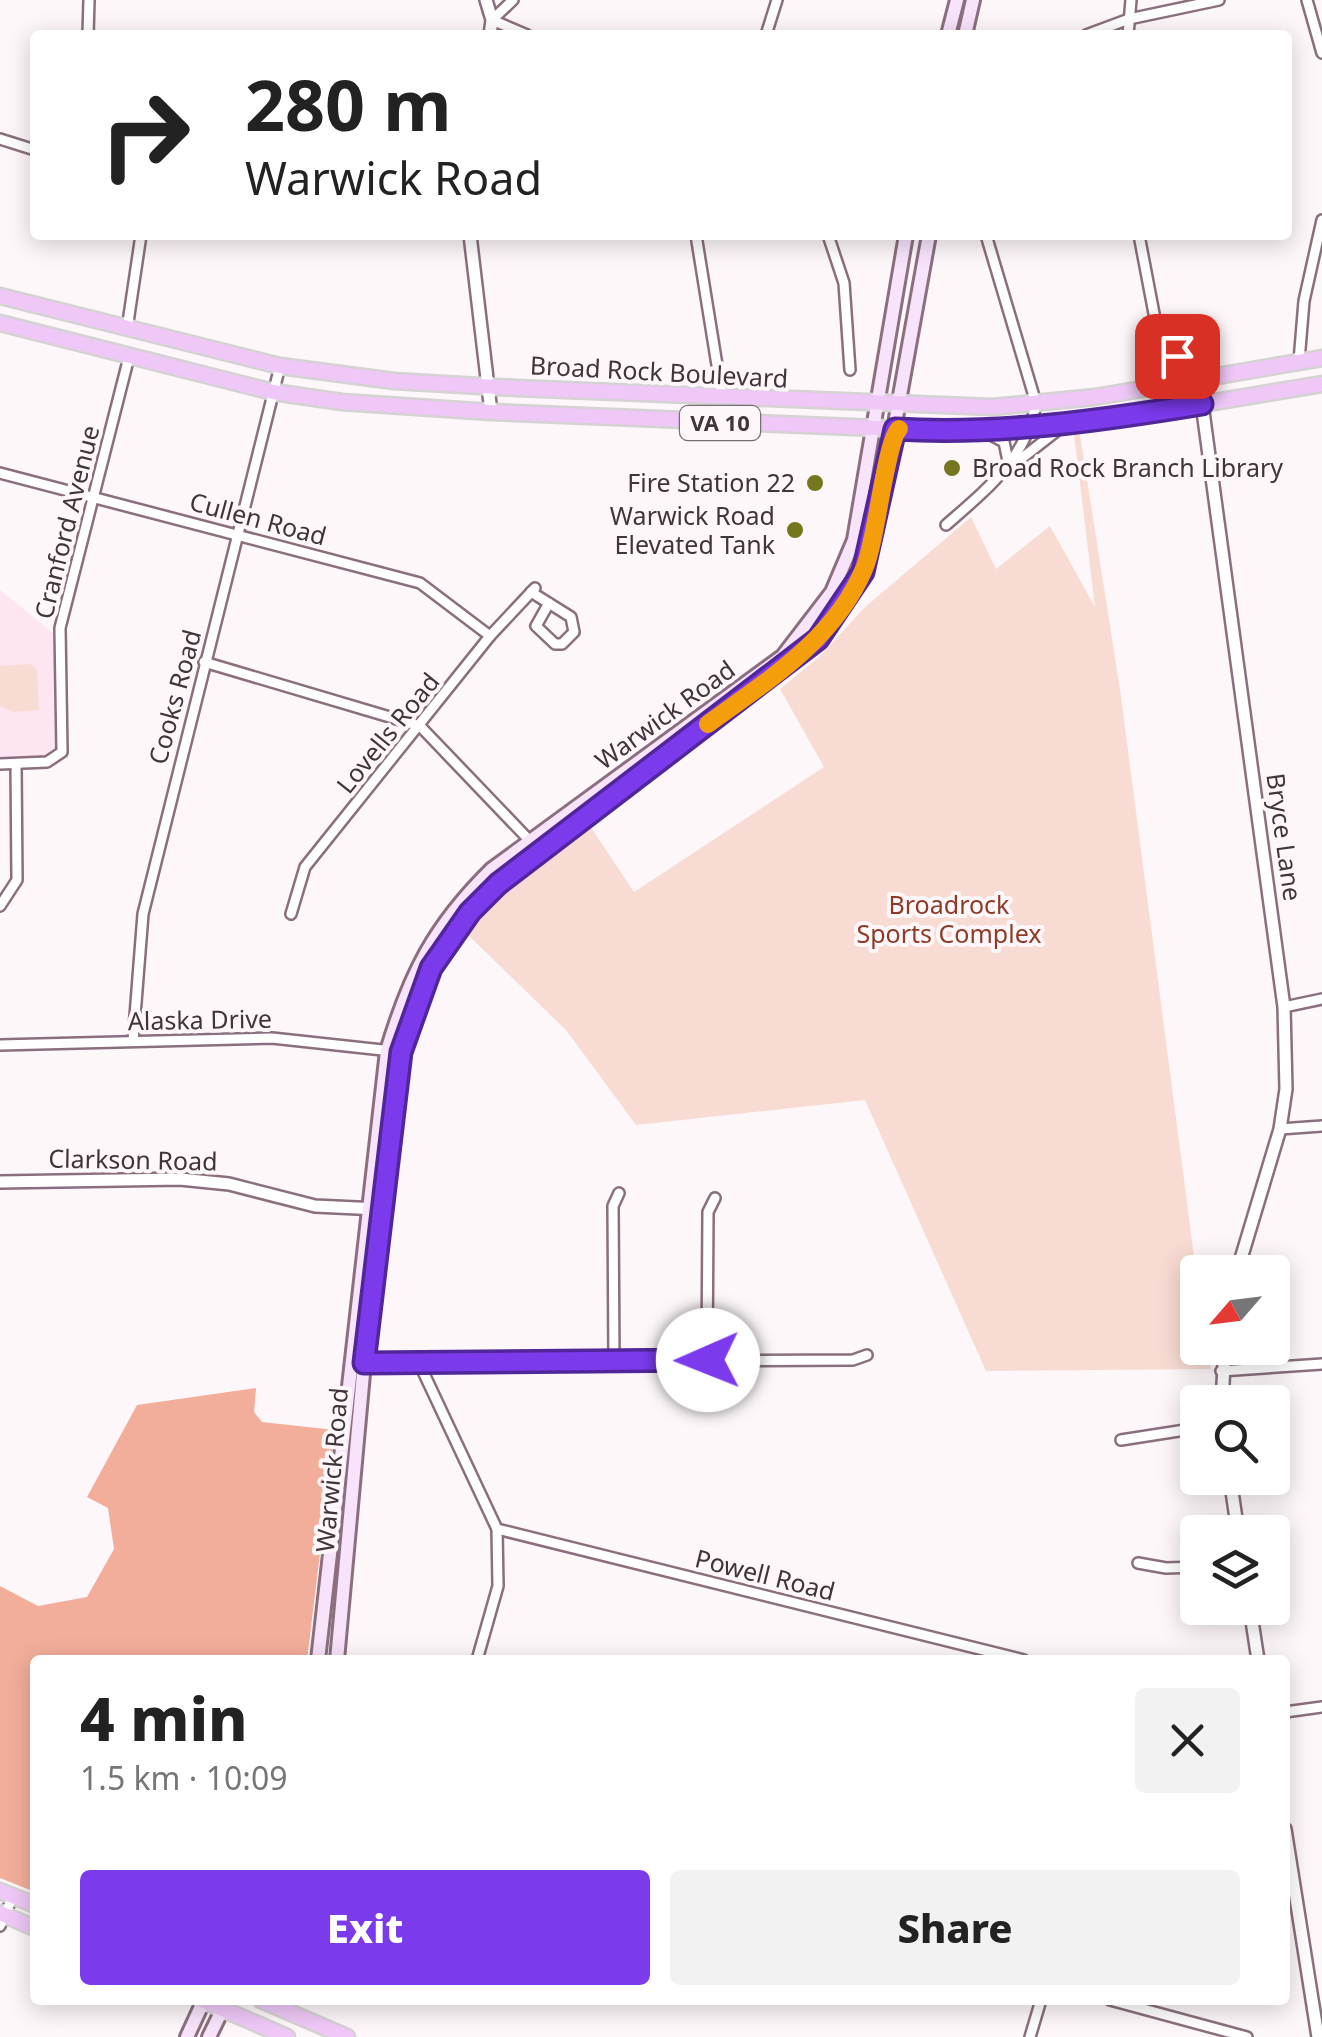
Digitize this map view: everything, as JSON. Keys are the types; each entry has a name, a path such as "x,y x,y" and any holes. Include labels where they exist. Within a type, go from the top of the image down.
{"main road":[{"path":"949,30 957,0"},
{"path":"966,30 973,0"},
{"name":"Warwick Road","path":"535,846 795,642 832,592 854,540 905,240"},
{"name":"Warwick Road","path":"319,1655 394,1052 406,986 423,951 462,898 818,639 863,572 900,405 928,240"},
{"name":"Broad Rock Boulevard","path":"0,296 280,366 380,380 488,386 900,405 1036,403 1322,358"},
{"name":"Broad Rock Boulevard","path":"0,323 274,392 342,402 490,412 985,431 1065,425 1322,384"},
{"name":"Warwick Road","path":"337,1655 358,1362"},
{"path":"6,1893 30,1903"},
{"path":"2,1918 30,1926"},
{"path":"187,2037 201,2005"},
{"path":"209,2037 225,2005"},
{"path":"227,2005 287,2037"},
{"path":"273,2005 347,2037"}],"street":[{"path":"88,30 89,0"},
{"path":"486,0 491,30"},
{"path":"492,20 514,0"},
{"path":"768,30 777,0"},
{"path":"1128,30 1130,0"},
{"path":"1099,30 1129,19 1219,0"},
{"path":"1306,0 1322,53"},
{"path":"492,20 515,30"},
{"path":"0,139 30,148"},
{"path":"1300,362 1304,302 1322,220"},
{"path":"128,329 140,240"},
{"path":"471,240 490,412"},
{"path":"697,240 722,396"},
{"path":"830,240 844,283 850,370"},
{"path":"987,240 1036,403 1032,428 1006,470"},
{"path":"1139,240 1156,324 1192,380 1202,404"},
{"name":"Cranford Avenue","path":"16,764 58,758 64,740 59,634 97,497 129,357"},
{"name":"Cooks Road","path":"133,1041 143,914 204,662 242,534 280,366"},
{"name":"Bryce Lane","path":"1202,404 1284,1007 1286,1090 1280,1128 1242,1255"},
{"path":"946,526 1006,470 1065,425"},
{"path":"985,431 1007,447 1006,470"},
{"name":"Cullen Road","path":"0,473 420,583 490,636"},
{"name":"Lovells Road","path":"291,914 304,867 490,636 533,590 549,603"},
{"path":"549,603 576,625 562,644 555,644 536,626 549,603"},
{"path":"204,662 420,726 535,846"},
{"path":"0,764 16,764 17,880 0,906"},
{"path":"1284,1007 1322,999"},
{"name":"Alaska Drive","path":"0,1045 272,1038 394,1052"},
{"path":"1280,1128 1322,1126"},
{"name":"Clarkson Road","path":"0,1182 180,1179 243,1187 315,1206 376,1209"},
{"path":"614,1362 613,1206 619,1193"},
{"path":"708,1360 708,1212 714,1198"},
{"path":"358,1362 853,1360 867,1355"},
{"path":"419,1364 497,1529 498,1586 477,1655"},
{"path":"1221,1371 1322,1364"},
{"path":"1221,1385 1222,1365"},
{"path":"1121,1440 1180,1431"},
{"name":"Powell Road","path":"497,1529 1004,1655"},
{"path":"1138,1563 1180,1567"},
{"path":"1253,1625 1257,1655"},
{"path":"1290,1711 1322,1707"},
{"path":"1290,1880 1318,2037"},
{"path":"2,1918 6,1893"},
{"path":"1030,2037 1040,2005"},
{"path":"1126,2005 1211,2032 1246,2037"}],"shaded area":[{"path":"0,590 53,633 61,737 57,751 43,759 0,760"},
{"path":"256,1388 254,1412 262,1422 335,1430 308,1655 30,1655 30,1890 0,1878 0,1586 38,1606 87,1597 114,1549 108,1508 87,1497 137,1405"}],"green space":[{"name":"Broadrock Sports Complex","path":"1074,434 1080,435 1120,689 1194,1255 1180,1255 1180,1365 1210,1365 1211,1369 986,1371 865,1100 636,1125 566,1030 465,932 513,881 590,826 634,892 824,767 780,689 820,656 864,608 971,517 996,569 1050,526 1095,607"},
{"path":"31,664 37,670 39,710 13,712 0,706 0,666"}],"slow traffic":[{"path":"708,724 796,660 840,610 870,552 895,429 899,429"}],"place":[{"name":"Broad Rock Branch Library","path":"952,468"},
{"name":"Fire Station 22","path":"815,483"},
{"name":"Warwick Road Elevated Tank","path":"795,530"}],"route":[{"path":"708,1360 364,1363 401,1052 431,968 470,912 498,884 796,660 818,639 863,572 875,534 895,429 950,432 1032,428 1202,404 1177,356"}]}
